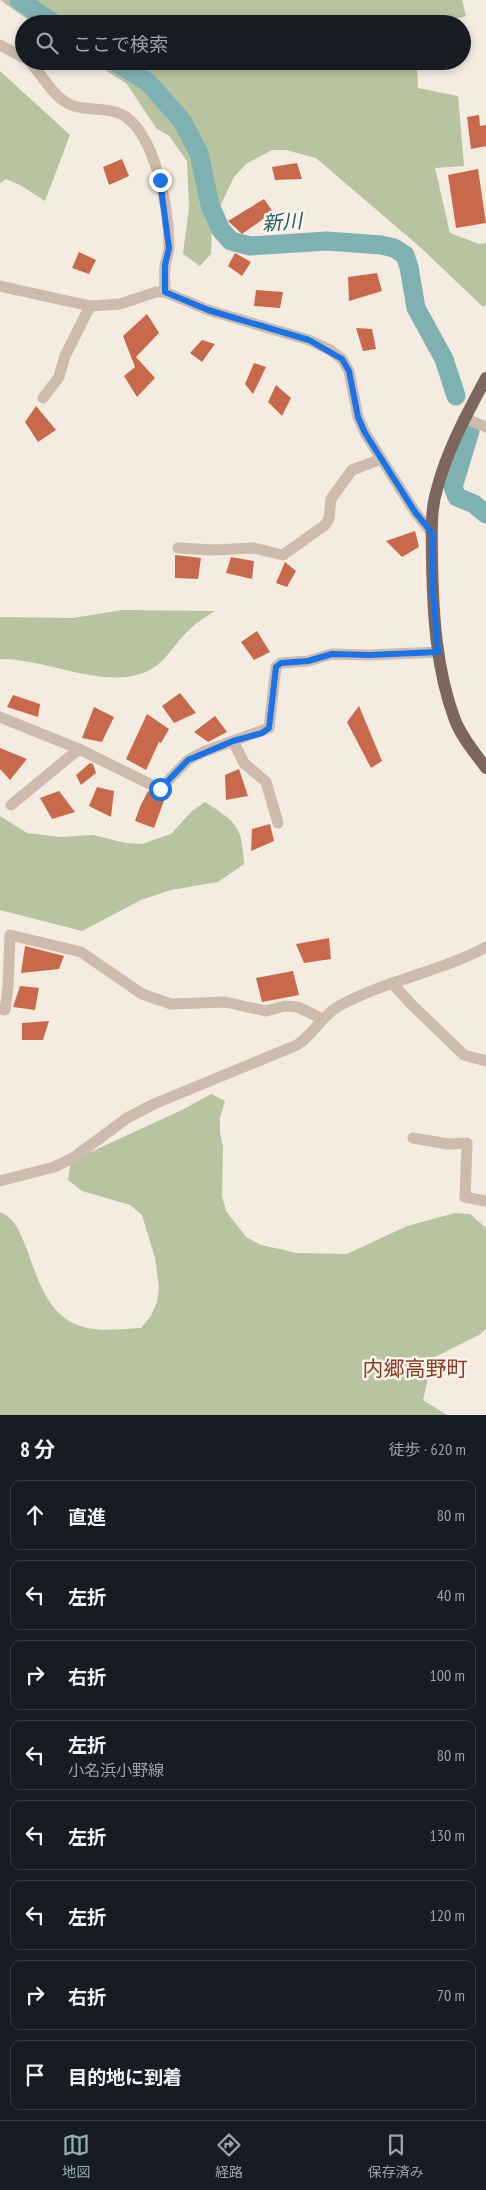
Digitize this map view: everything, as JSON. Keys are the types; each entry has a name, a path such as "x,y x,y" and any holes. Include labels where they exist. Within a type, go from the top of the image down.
{"main road":[{"path":"486,378 464,418 436,490 432,533 433,591 438,652 445,690 456,722 472,751 486,768"}],"street":[{"path":"0,45 15,53"},
{"path":"37,70 65,101 76,106 112,110 123,115 143,135 160,180 169,248 165,265 165,292"},
{"path":"0,286 90,306 120,304 156,292 165,292 208,310 309,340 342,359 349,371 358,417 365,433 432,533"},
{"path":"42,398 59,377 65,356 90,306"},
{"path":"464,418 486,427"},
{"path":"178,548 214,550 254,548 283,555 325,525 329,518 331,499 352,470 381,459"},
{"path":"0,717 79,749 160,789 188,760 233,741 262,733 269,728 276,667 281,663 308,661 332,654 369,655 438,652"},
{"path":"233,741 244,762 266,782 278,824"},
{"path":"11,805 79,749"},
{"path":"0,1009 5,1010 10,935 81,952 142,994 171,1004 225,1002 266,1011 285,1006 298,1007 322,1019"},
{"path":"0,1181 54,1167 73,1158 134,1114 297,1045 307,1039 322,1019 338,1006 392,983 463,960 486,947"},
{"path":"392,983 464,1055 486,1060"},
{"path":"413,1138 448,1144 467,1143 468,1165 465,1196 486,1201"}],"green space":[{"path":"0,0 462,0 466,15 21,15"},
{"path":"105,70 417,70 418,88 458,96 464,166 435,168 450,233 479,244 486,243 486,305 483,307 420,247 316,158 286,150 272,150 246,164 234,177 212,223 211,254 200,266 183,254 189,207 187,161 169,136 156,128 127,84"},
{"path":"0,71 70,135 45,201 20,185 6,179 0,183"},
{"path":"123,610 215,611 190,629 158,664 137,675 99,676 18,660 0,659 0,617 73,618"},
{"path":"205,802 224,815 235,826 239,833 243,851 244,864 218,882 171,890 141,900 82,931 0,910 0,816 27,833 60,837 93,835 126,843 142,844 171,834 192,811"},
{"path":"211,1094 225,1101 220,1117 220,1132 223,1147 222,1196 226,1211 246,1237 261,1245 297,1253 347,1254 407,1226 455,1213 470,1214 486,1228 486,1329 479,1335 433,1358 423,1400 447,1415 0,1415 0,1212 11,1219 19,1231 39,1282 48,1299 59,1313 75,1324 91,1329 141,1328 151,1316 157,1302 159,1287 155,1258 142,1215 130,1205 82,1191 68,1180 70,1166 82,1156 182,1110"}],"building":[{"path":"479,115 480,126 486,125 486,146 471,149 467,117"},
{"path":"122,159 129,176 109,185 103,167"},
{"path":"297,163 302,179 275,180 272,167"},
{"path":"478,169 486,223 456,228 448,175"},
{"path":"264,199 273,212 242,234 228,221"},
{"path":"79,252 96,260 89,274 72,268"},
{"path":"235,253 251,262 242,276 228,266"},
{"path":"377,273 382,291 349,301 348,277"},
{"path":"256,290 283,292 280,308 254,306"},
{"path":"147,314 159,333 136,357 155,378 137,397 124,376 135,367 123,336"},
{"path":"356,328 372,329 376,349 363,351"},
{"path":"202,340 215,344 202,362 190,353"},
{"path":"254,363 266,367 253,394 245,384"},
{"path":"276,385 291,398 282,416 268,402"},
{"path":"36,406 56,430 38,442 25,422"},
{"path":"415,531 419,547 402,557 386,541"},
{"path":"175,555 201,558 198,579 175,578"},
{"path":"231,557 254,561 252,579 226,573"},
{"path":"285,562 296,571 287,587 276,583"},
{"path":"257,631 270,652 254,660 241,642"},
{"path":"180,693 196,713 174,723 162,706"},
{"path":"13,695 40,704 38,717 7,707"},
{"path":"359,706 382,761 371,768 347,722"},
{"path":"94,707 114,717 102,742 82,738"},
{"path":"147,714 169,729 161,743 159,742 146,770 126,759"},
{"path":"215,716 227,732 208,742 194,732"},
{"path":"0,748 27,759 10,780 0,769"},
{"path":"90,763 93,764 96,773 81,785 76,775"},
{"path":"239,769 248,796 226,800 225,775"},
{"path":"97,787 114,791 111,817 89,806"},
{"path":"59,791 75,812 52,819 40,798"},
{"path":"148,791 157,796 166,795 154,828 135,821"},
{"path":"270,824 274,841 251,851 252,829"},
{"path":"329,938 331,959 304,963 296,944"},
{"path":"25,946 64,956 59,969 21,973"},
{"path":"293,971 299,995 262,1002 256,978"},
{"path":"20,986 39,988 35,1010 13,1007"},
{"path":"49,1021 43,1040 22,1040 22,1023"}],"waterway":[{"name":"新川","path":"19,0 42,15"},
{"name":"新川","path":"128,70 149,83 182,121 199,153 210,205 221,230 231,241 250,246 327,241 381,245 394,248 405,255 416,308 444,359 456,396"},
{"name":"新川","path":"470,431 453,487 457,497 474,504 486,514"}],"district":[{"name":"内郷高野町","path":"415,1369"}],"route":[{"path":"160,180 169,248 165,265 165,292 208,310 309,340 330,350 342,359 349,371 358,417 365,433 415,512 432,533 433,591 438,652 369,655 332,654 308,661 281,663 276,667 269,728 262,733 233,741 203,752 188,760 160,789"}]}
